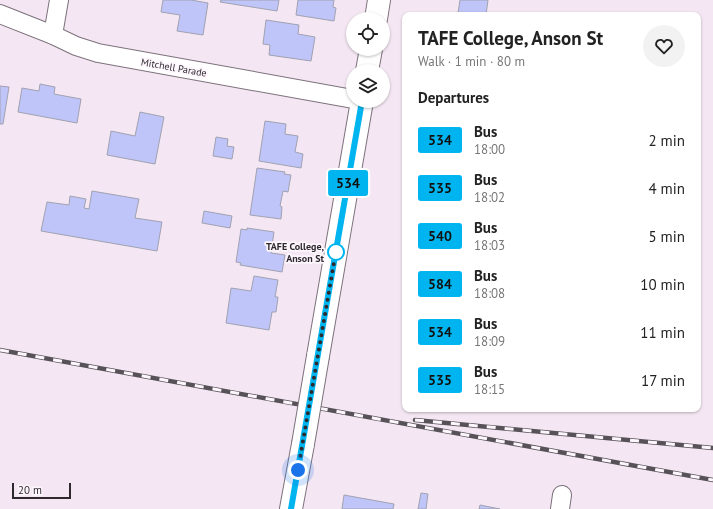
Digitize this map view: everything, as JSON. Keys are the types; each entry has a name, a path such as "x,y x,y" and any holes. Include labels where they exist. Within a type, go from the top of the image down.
{"street":[{"path":"53,35 59,0"},
{"path":"377,12 379,0"},
{"name":"Mitchell Parade","path":"0,14 53,35 76,46 98,53 346,98"},
{"path":"291,509 361,108"}],"building":[{"path":"163,0 191,0 208,3 203,35 177,31 180,15 161,12"},
{"path":"221,0 279,0 277,11 220,2"},
{"path":"298,0 334,0 333,7 336,8 334,21 296,15"},
{"path":"460,0 488,0 486,12 458,12"},
{"path":"266,20 299,25 298,34 315,37 311,61 269,55 270,45 263,44"},
{"path":"40,84 55,87 54,94 81,99 77,123 18,112 22,88 39,91"},
{"path":"0,86 9,87 3,124 0,124"},
{"path":"140,112 164,117 155,164 107,155 111,131 135,136"},
{"path":"265,121 286,124 285,134 298,136 295,152 303,154 301,168 259,161"},
{"path":"216,137 228,139 227,146 234,147 232,159 213,156"},
{"path":"257,168 285,172 284,174 291,175 288,192 283,191 280,206 282,207 281,219 250,215"},
{"path":"92,191 139,199 135,218 162,222 157,251 41,231 47,202 69,205 70,196 86,199 84,208 89,209"},
{"path":"204,211 232,216 230,228 202,223"},
{"path":"247,228 274,232 271,253 285,255 282,272 240,265 241,263 236,262 241,229 247,230"},
{"path":"254,276 278,280 275,297 278,297 276,312 272,312 269,330 226,323 231,288 251,291"},
{"path":"421,493 428,494 426,509 418,509"},
{"path":"344,495 394,504 393,509 342,509"},
{"path":"480,505 500,509 479,509"}],"railway":[{"path":"0,350 713,480"},
{"path":"415,420 713,448"}],"bus line":[{"name":"534","path":"291,509 361,108"}],"place":[{"name":"TAFE College, Anson St","path":"336,252"}],"route":[{"path":"298,470 336,252"}]}
